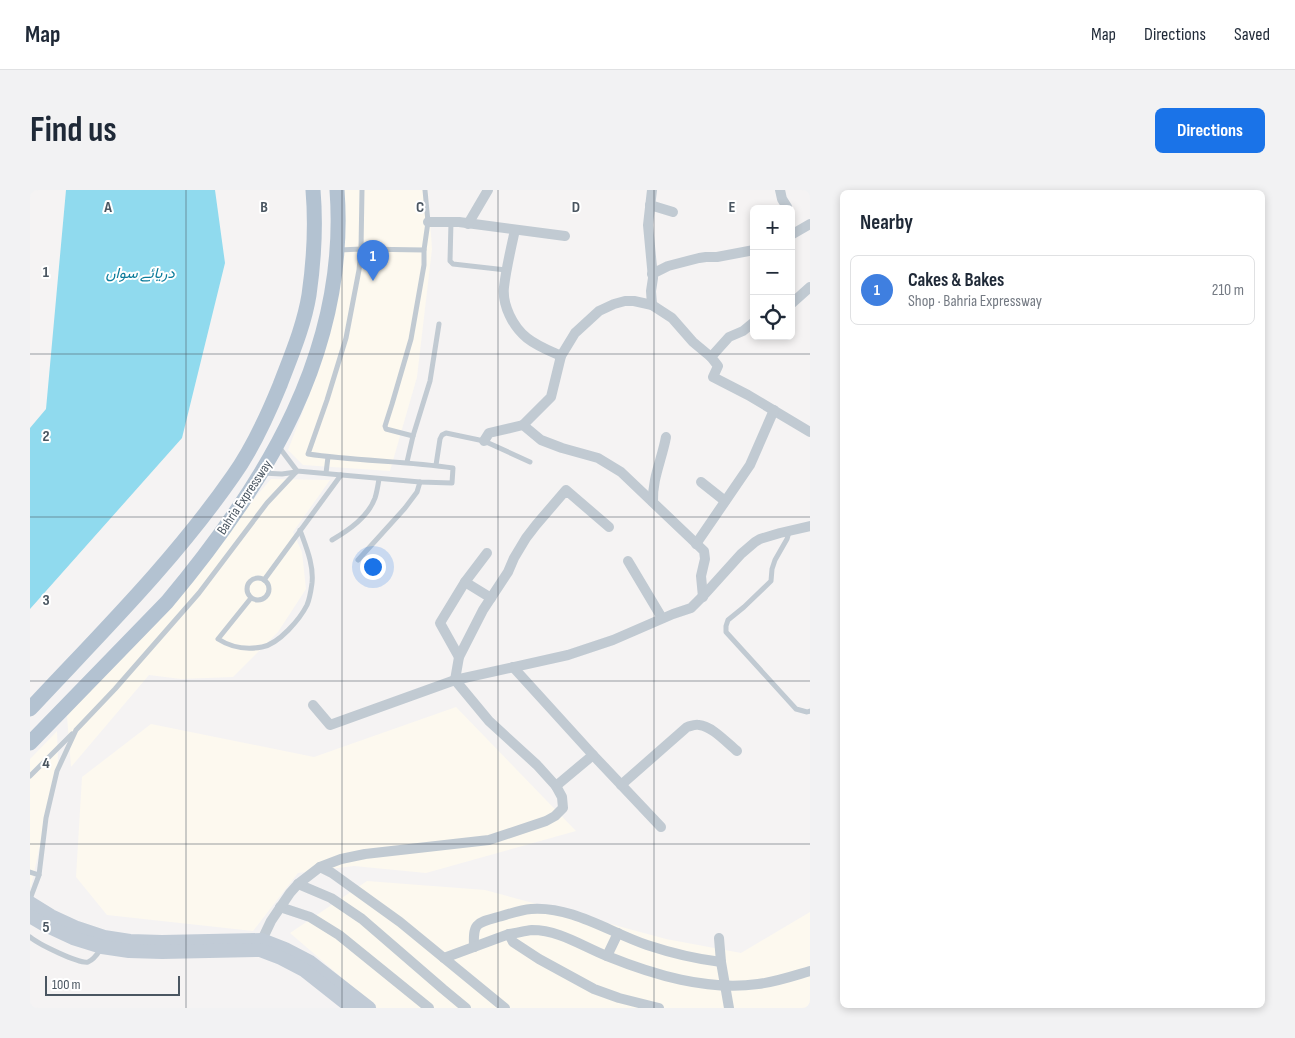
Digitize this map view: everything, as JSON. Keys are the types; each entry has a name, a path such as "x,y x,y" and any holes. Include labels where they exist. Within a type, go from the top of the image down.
{"main road":[{"name":"Bahria Expressway","path":"30,709 179,548 234,475 252,444 269,412 291,356 309,297 314,248 313,190"},
{"name":"Bahria Expressway","path":"30,743 167,602 237,511 278,445 299,401 324,329 333,286 337,250 337,190"},
{"path":"30,903 51,916 77,928 104,937 130,941 162,942 262,940 310,962 368,1008"},
{"path":"30,916 73,938 102,947 129,951 260,950 304,970 352,1008"}],"street":[{"path":"468,224 488,190"},
{"path":"652,190 648,225 653,278 652,304"},
{"path":"780,190 786,205"},
{"path":"650,206 674,212"},
{"path":"428,222 451,222 565,236"},
{"path":"795,233 810,224"},
{"path":"515,230 504,289 506,308 526,338 561,356"},
{"path":"652,274 668,266 699,258 717,257 750,251"},
{"path":"795,300 810,287"},
{"path":"484,441 489,433 523,425 551,397 561,356 575,333 599,311 625,301 652,304 672,318 718,366 713,377 810,432"},
{"path":"711,357 729,337 743,331 750,325"},
{"path":"696,544 750,465 774,410"},
{"path":"523,425 541,440 598,458 621,472 653,502 704,551 705,559 701,576 703,597"},
{"path":"653,502 653,483 666,437"},
{"path":"701,482 725,501"},
{"path":"262,940 280,907 298,884 320,867 342,859 365,854 489,840 546,821 556,816 563,808 562,797 556,786 537,765 489,721 455,680 459,657 483,610 508,572 526,538 566,490 609,527"},
{"path":"314,706 330,725 455,680 568,655 613,640 662,618 691,608 741,554 760,539 810,526"},
{"path":"459,657 440,623 486,553"},
{"path":"628,561 662,618"},
{"path":"466,582 491,598"},
{"path":"513,668 661,827"},
{"path":"621,784 687,727 698,724 708,728 737,752"},
{"path":"556,786 593,755"},
{"path":"320,867 332,873 385,911 505,1008"},
{"path":"298,884 331,898 362,919 466,1008"},
{"path":"280,907 310,917 339,935 428,1008"},
{"path":"474,947 473,933 479,923 529,909 543,909 567,913 646,944 685,956 721,962"},
{"path":"444,958 509,934 531,930 558,934 606,956 646,970 706,985 759,984 781,980 810,971"},
{"path":"606,956 618,933"},
{"path":"509,934 513,942 539,959 594,989 619,998 658,1008"},
{"path":"719,938 728,1008"}],"lane":[{"path":"261,473 282,474 296,472 452,483 453,468 407,462 308,454 346,338 359,270 362,190"},
{"path":"412,436 386,429 385,426 411,338 424,264 428,222 425,190"},
{"path":"451,222 450,261 452,264 507,270"},
{"path":"337,250 424,250"},
{"path":"407,462 412,436 430,381 439,324"},
{"path":"436,465 440,439 446,433 484,441 530,462"},
{"path":"278,445 296,472"},
{"path":"326,474 328,457"},
{"path":"30,776 115,689 199,593 267,503 296,472"},
{"path":"264,580 341,475"},
{"path":"332,540 351,528 369,510 375,499 379,479"},
{"path":"358,560 405,508 417,492 420,482"},
{"path":"251,598 218,639 238,648 264,647 277,640 300,616 310,597 312,581 311,567 300,530"},
{"path":"789,531 788,539 772,569 771,581 728,620 726,632 796,709 810,711"},
{"path":"260,578 264,580 269,586 270,591 267,597 256,601 251,598 247,588 250,582 255,579 260,578"},
{"path":"30,899 39,875 46,818 57,771 76,730"},
{"path":"30,872 39,875"},
{"path":"30,937 56,952 82,962 91,961 102,947"}],"shaded area":[{"path":"339,190 428,190 432,249 417,377 390,471 303,465 288,450 321,364 342,271 343,245"},
{"path":"271,479 330,480 293,532 302,552 306,589 278,632 233,677 181,679 149,675 71,767 67,716"},
{"path":"456,707 576,831 426,873 354,866 298,873 253,931 107,915 76,877 82,777 151,724 314,757"},
{"path":"57,731 58,761 31,887 30,759"},
{"path":"367,881 485,890 666,939 741,953 810,912 810,1008 377,1008 290,933"}],"water":[{"name":"دریائے سواں","path":"66,190 215,190 225,263 182,438 30,609 30,428 46,409"}],"place":[{"name":"Cakes & Bakes","path":"373,281"}]}
